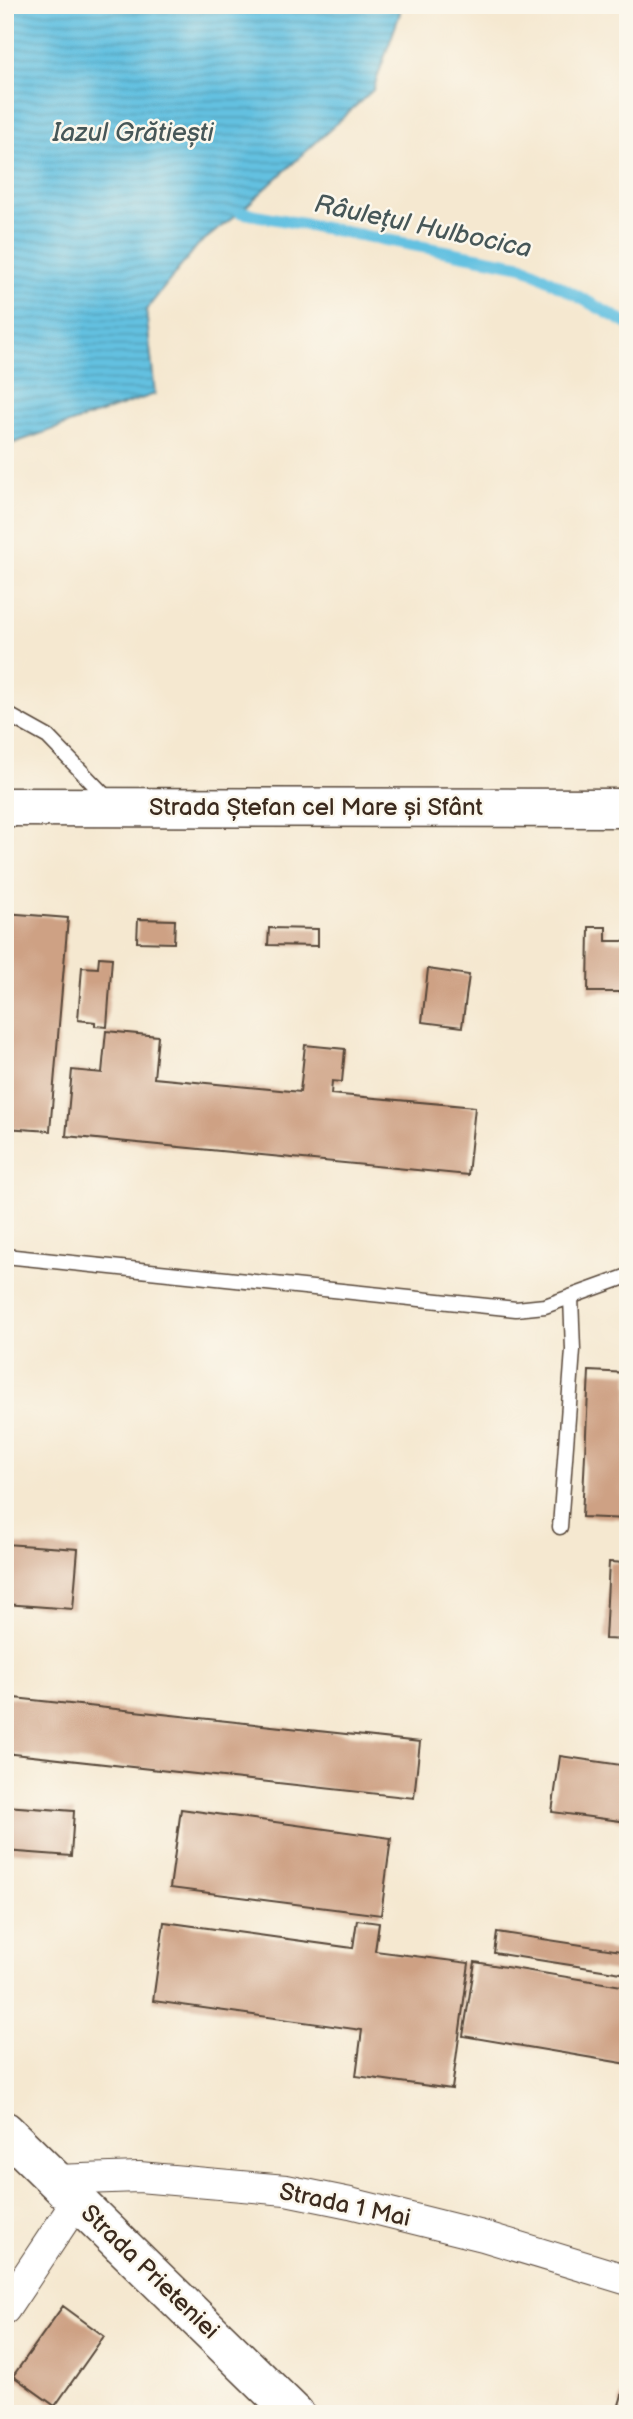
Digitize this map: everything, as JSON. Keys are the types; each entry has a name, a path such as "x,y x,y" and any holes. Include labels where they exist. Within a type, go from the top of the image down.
{"street":[{"name":"Strada Ștefan cel Mare și Sfânt","path":"5,807 628,808"},
{"name":"Strada Prieteniei","path":"5,2131 295,2414"},
{"name":"Strada 1 Mai","path":"66,2191 139,2177 286,2190 483,2236 628,2280"},
{"path":"5,2309 66,2191"}],"lane":[{"path":"5,713 48,737 115,806"},
{"path":"5,1256 516,1309 545,1306 628,1276"},
{"path":"560,1527 573,1350 571,1297"}],"water":[{"name":"Iazul Grătiești","path":"5,5 400,5 400,13 373,90 240,212 198,245 146,310 155,394 5,446"}],"building":[{"path":"5,913 68,918 50,1131 5,1128"},
{"path":"138,919 175,920 174,943 137,942"},
{"path":"589,927 606,927 606,941 628,941 628,992 588,992"},
{"path":"269,928 318,929 318,946 268,945"},
{"path":"99,957 112,958 107,1027 78,1020 82,967 98,968"},
{"path":"428,969 469,975 462,1027 422,1022"},
{"path":"106,1031 158,1036 154,1078 300,1092 305,1045 345,1049 342,1082 332,1081 331,1094 475,1107 468,1175 66,1136 72,1070 102,1073"},
{"path":"589,1371 628,1373 628,1519 582,1517"},
{"path":"5,1544 78,1549 73,1609 5,1604"},
{"path":"609,1562 628,1563 628,1640 605,1639"},
{"path":"5,1697 420,1742 414,1798 5,1753"},
{"path":"560,1756 628,1766 628,1822 552,1812"},
{"path":"5,1806 74,1811 71,1856 5,1851"},
{"path":"181,1809 391,1838 381,1915 170,1888"},
{"path":"357,1920 379,1923 375,1951 469,1963 452,2089 356,2076 362,2030 153,2001 164,1922 353,1948"},
{"path":"497,1932 628,1952 628,1974 494,1953"},
{"path":"475,1962 628,1987 628,2064 463,2036"},
{"path":"63,2306 104,2336 55,2406 13,2376"},
{"path":"628,2378 628,2408 619,2405"}],"waterway":[{"name":"Râulețul Hulbocica","path":"240,212 523,266 628,324"}]}
